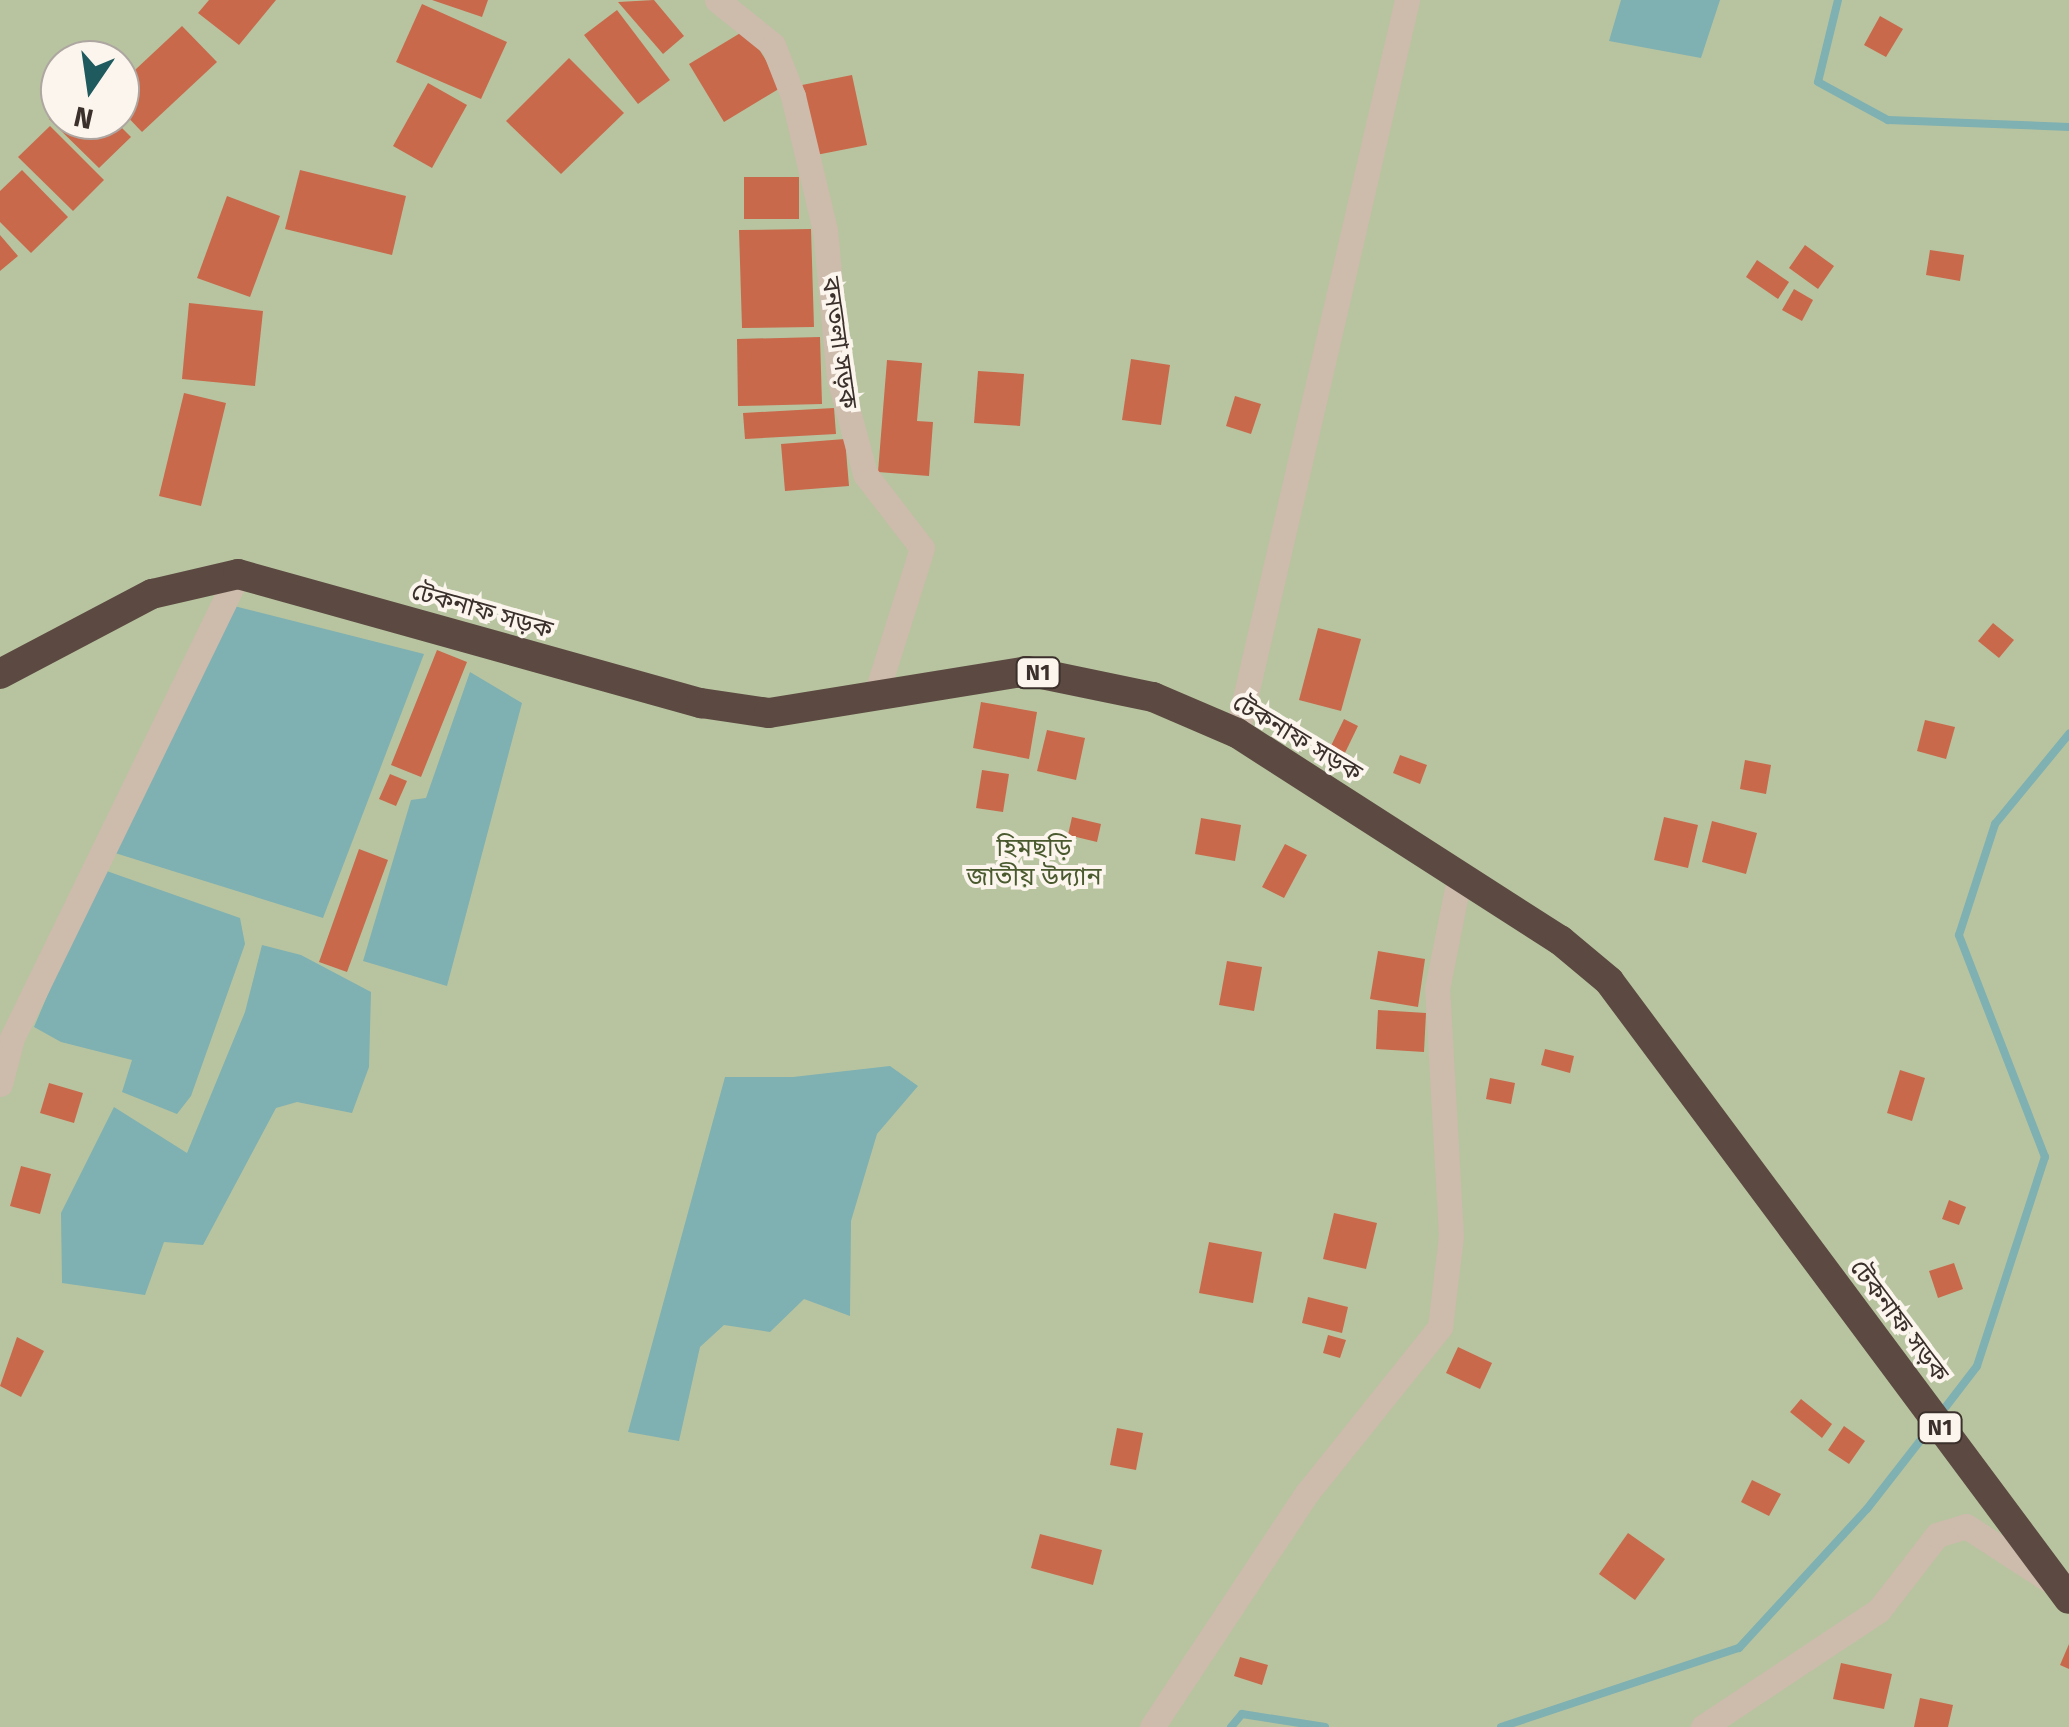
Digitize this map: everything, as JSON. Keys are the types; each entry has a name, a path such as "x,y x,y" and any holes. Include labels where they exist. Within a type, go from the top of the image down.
{"highway":[{"name":"টেকনাফ সড়ক","path":"0,674 152,594 238,574 701,704 768,713 877,692 1027,671 1153,696 1236,733 1460,874 1610,980 2061,1591"}],"street":[{"name":"বনতলা সড়ক","path":"718,0 773,45 793,96 825,230 839,378 865,474 922,548 877,692"},
{"path":"1236,733 1407,0"},
{"path":"0,1084 12,1038 238,574"},
{"path":"1152,1727 1308,1493 1440,1327 1452,1236 1437,988 1460,874"},
{"path":"1702,1727 1880,1610 1936,1535 1966,1526 2061,1591"}],"green space":[{"name":"হিমছড়ি জাতীয় উদ্যান","path":"0,0 2069,0 2069,1727 0,1727"}],"water":[{"path":"1621,0 1720,0 1701,58 1609,41"},
{"path":"230,605 424,654 323,918 115,853"},
{"path":"470,672 522,703 447,986 363,961 411,800 426,798"},
{"path":"101,869 240,918 245,944 191,1096 177,1114 122,1092 132,1060 61,1042 34,1027"},
{"path":"262,945 301,955 371,992 369,1067 352,1113 297,1102 276,1108 203,1245 164,1242 145,1295 62,1283 61,1213 114,1107 187,1153 245,1012"},
{"path":"890,1066 918,1086 877,1134 851,1221 850,1316 804,1299 770,1332 724,1325 700,1347 679,1441 628,1432 725,1077 793,1077"}],"building":[{"path":"209,0 276,0 239,45 198,13"},
{"path":"432,0 488,0 482,17"},
{"path":"654,0 684,36 663,54 618,2"},
{"path":"422,4 507,42 481,99 396,62"},
{"path":"617,10 670,80 638,104 584,35"},
{"path":"1880,16 1903,29 1886,57 1864,45"},
{"path":"182,26 217,62 142,132 140,65"},
{"path":"747,29 782,87 724,122 689,64"},
{"path":"569,58 624,113 561,174 506,121"},
{"path":"852,75 867,145 816,155 802,85"},
{"path":"428,83 467,105 432,168 393,146"},
{"path":"40,136 40,140 64,140 104,180 73,211 18,157"},
{"path":"70,140 128,140 99,168"},
{"path":"22,170 68,217 31,253 0,222 0,191"},
{"path":"300,170 406,196 392,255 285,229"},
{"path":"744,177 799,177 799,219 744,219"},
{"path":"227,196 280,216 250,297 197,278"},
{"path":"811,229 814,327 742,328 739,230"},
{"path":"0,235 18,256 0,271"},
{"path":"1805,245 1834,266 1818,289 1789,268"},
{"path":"1930,250 1964,255 1960,281 1926,275"},
{"path":"1757,260 1789,282 1778,299 1746,277"},
{"path":"1794,289 1813,300 1802,321 1782,310"},
{"path":"189,303 263,311 255,386 182,379"},
{"path":"820,337 822,404 738,406 737,339"},
{"path":"1131,359 1170,365 1161,425 1122,420"},
{"path":"887,360 922,363 917,421 933,422 929,476 878,472"},
{"path":"978,371 1024,374 1020,426 974,423"},
{"path":"184,393 226,403 201,506 159,496"},
{"path":"1235,396 1261,404 1251,434 1226,426"},
{"path":"834,408 836,434 745,439 743,413"},
{"path":"845,439 849,486 785,491 781,444"},
{"path":"1993,623 2014,640 1999,658 1978,641"},
{"path":"1318,628 1361,639 1341,711 1299,700"},
{"path":"437,650 467,662 421,777 391,765"},
{"path":"981,702 1037,712 1029,759 973,748"},
{"path":"1344,719 1358,726 1342,759 1328,752"},
{"path":"1925,720 1955,727 1946,759 1917,751"},
{"path":"1047,730 1085,738 1076,780 1037,771"},
{"path":"1400,755 1427,765 1420,784 1393,773"},
{"path":"1745,760 1771,765 1766,794 1740,789"},
{"path":"982,770 1009,774 1003,812 976,808"},
{"path":"390,774 407,781 396,806 379,799"},
{"path":"1072,817 1101,824 1097,842 1068,835"},
{"path":"1664,817 1698,825 1688,868 1654,860"},
{"path":"1201,818 1241,825 1235,861 1195,854"},
{"path":"1712,821 1757,833 1746,874 1702,862"},
{"path":"1285,844 1307,855 1284,898 1262,887"},
{"path":"359,849 388,860 347,972 319,962"},
{"path":"1378,951 1425,959 1418,1007 1370,999"},
{"path":"1227,961 1262,967 1254,1011 1219,1005"},
{"path":"1378,1010 1426,1013 1424,1052 1376,1049"},
{"path":"1545,1049 1574,1056 1570,1073 1541,1065"},
{"path":"1900,1070 1925,1078 1912,1121 1887,1113"},
{"path":"1490,1078 1515,1083 1511,1104 1486,1099"},
{"path":"49,1083 83,1093 74,1123 40,1113"},
{"path":"21,1166 51,1174 40,1214 10,1206"},
{"path":"1949,1200 1966,1207 1959,1225 1942,1219"},
{"path":"1334,1213 1377,1223 1366,1269 1323,1259"},
{"path":"1209,1242 1262,1252 1253,1303 1199,1293"},
{"path":"1954,1263 1963,1289 1938,1298 1929,1271"},
{"path":"1308,1297 1348,1307 1342,1333 1302,1323"},
{"path":"1328,1335 1346,1340 1340,1358 1323,1353"},
{"path":"17,1337 44,1351 21,1397 0,1386"},
{"path":"1458,1347 1492,1363 1480,1389 1446,1373"},
{"path":"1801,1399 1832,1424 1822,1438 1790,1412"},
{"path":"1844,1426 1865,1441 1849,1464 1828,1450"},
{"path":"1117,1428 1143,1433 1136,1470 1110,1465"},
{"path":"1752,1480 1781,1494 1769,1516 1741,1502"},
{"path":"1628,1533 1665,1559 1635,1600 1599,1574"},
{"path":"1040,1534 1102,1550 1093,1585 1031,1568"},
{"path":"2069,1644 2069,1669 2060,1665"},
{"path":"1240,1657 1268,1665 1262,1685 1234,1676"},
{"path":"1841,1663 1892,1674 1884,1709 1833,1699"},
{"path":"1920,1698 1953,1705 1948,1727 1914,1727"}],"waterway":[{"path":"1838,0 1818,82 1888,120 2069,127"},
{"path":"1941,1413 1977,1366 2045,1157 1959,935 1995,824 2069,734"},
{"path":"1501,1727 1739,1648 1867,1509 1930,1428"},
{"path":"1231,1727 1242,1714 1325,1727"}]}
